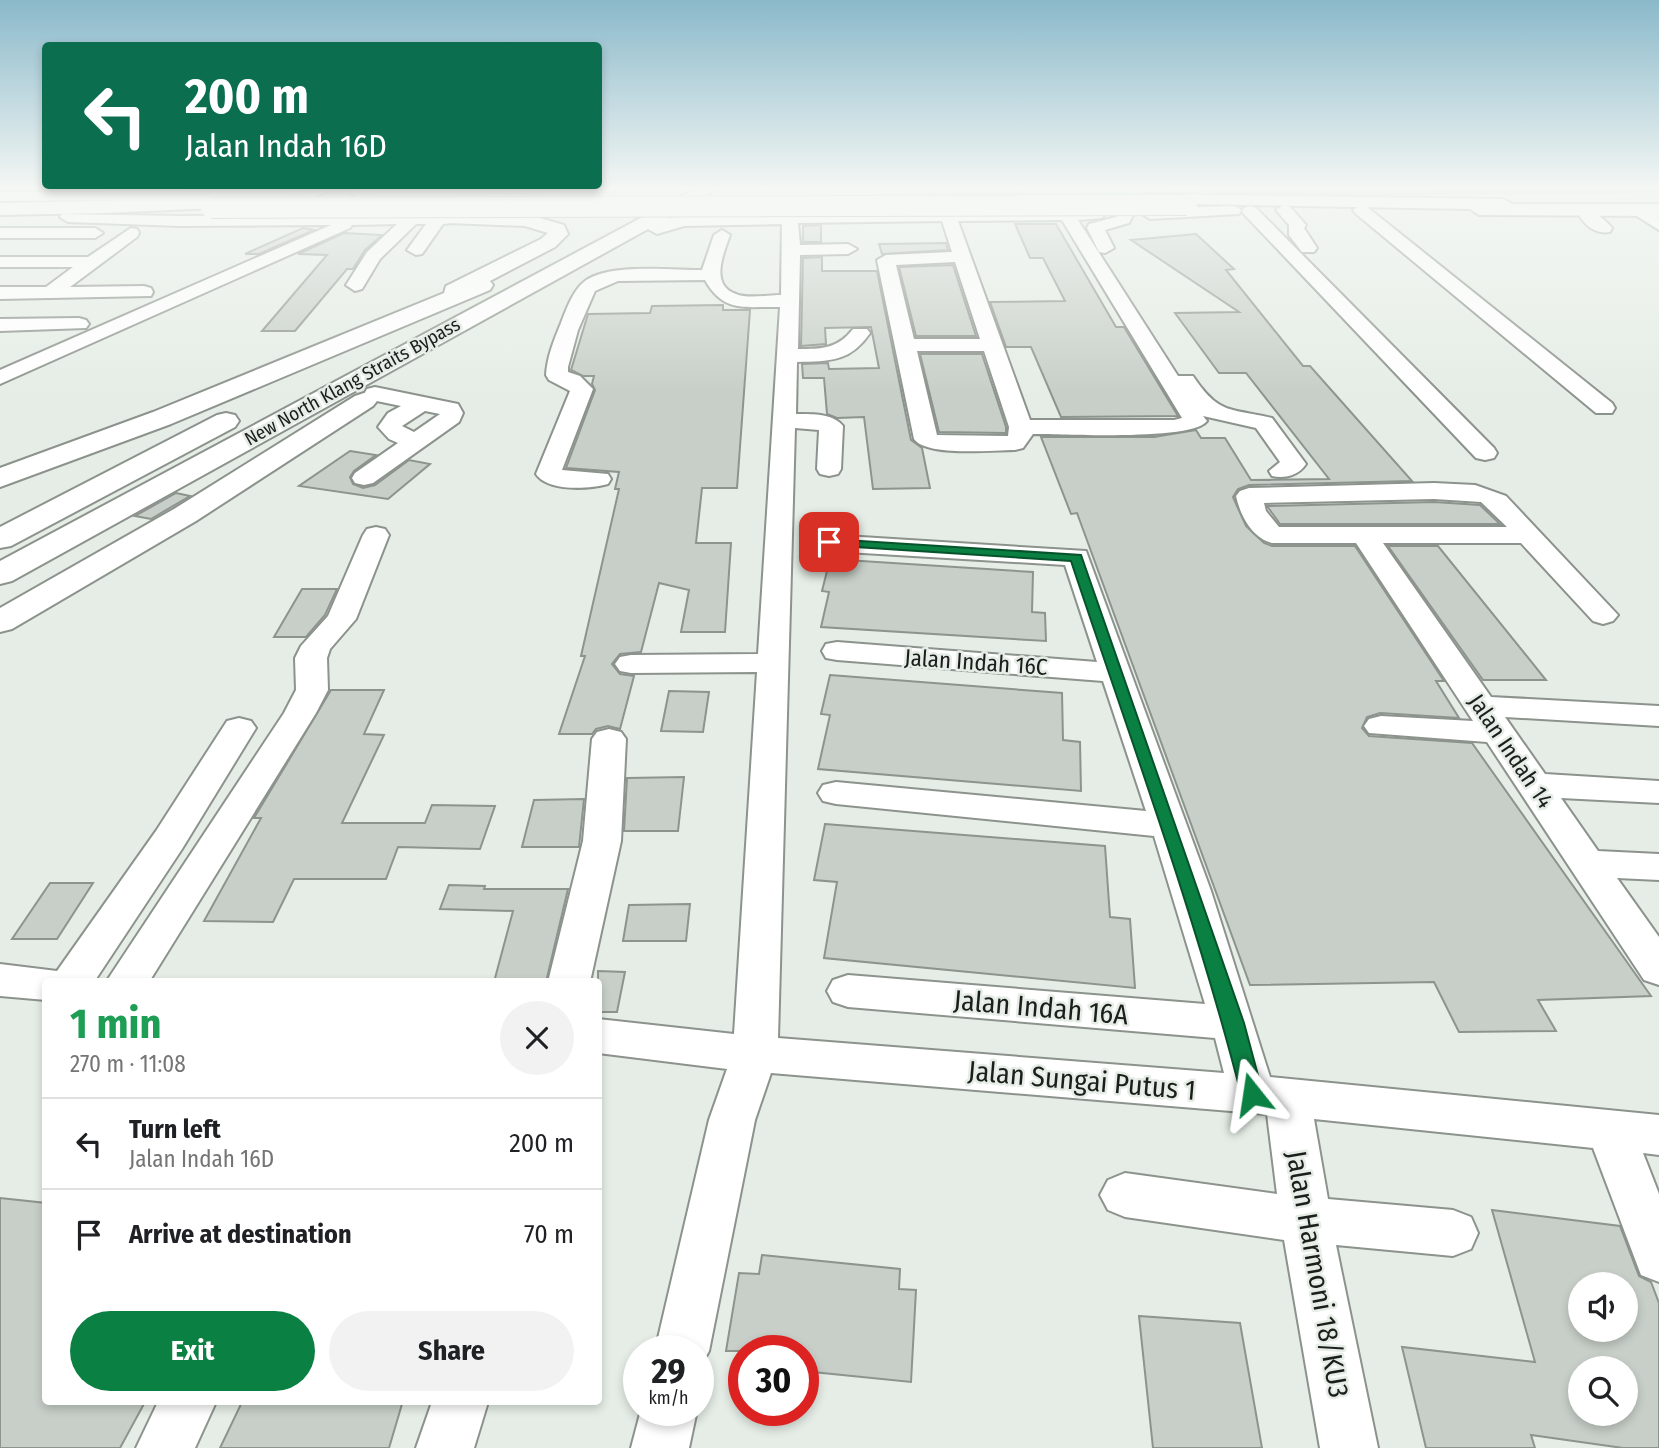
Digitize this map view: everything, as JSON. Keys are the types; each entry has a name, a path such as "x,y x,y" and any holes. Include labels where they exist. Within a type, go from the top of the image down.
{"main road":[{"path":"393,322 519,258"},
{"name":"New North Klang Straits Bypass","path":"0,573 567,258"},
{"name":"New North Klang Straits Bypass","path":"288,390 570,258"},
{"path":"0,478 129,430 393,322 576,258"},
{"path":"0,622 185,515 375,394 555,265"},
{"name":"New North Klang Straits Bypass","path":"0,539 251,409"},
{"path":"0,494 129,430"}],"street":[{"path":"51,292 98,258"},
{"path":"0,378 270,258"},
{"path":"355,285 372,258"},
{"path":"713,258 710,265 711,275 720,291 731,300 788,301"},
{"path":"685,1335 732,1120 755,1054 791,258"},
{"path":"947,258 886,260 926,439 935,443 1015,443 1021,435 1021,427 961,258"},
{"path":"1021,427 1175,427 1195,421 1093,258"},
{"path":"1113,258 1168,348 1194,397 1208,410 1264,423 1294,464 1281,471"},
{"path":"1289,258 1485,453"},
{"path":"1419,258 1604,408"},
{"path":"0,262 92,262"},
{"path":"598,479 563,480 548,474 582,389 572,380 557,375 556,368 563,342 589,286 618,276 711,275"},
{"path":"0,293 144,292"},
{"path":"0,325 79,324"},
{"path":"788,356 832,355 848,349 860,333"},
{"path":"905,345 991,345"},
{"path":"364,478 451,417 452,413 450,409 375,394"},
{"path":"416,442 397,434 390,426 396,418 420,404"},
{"path":"784,421 815,421 831,426 830,469"},
{"path":"1528,535 1272,535 1253,513 1248,496 1434,491 1479,494 1497,501 1603,615"},
{"name":"Jalan Indah 14","path":"1363,534 1657,964"},
{"path":"130,978 300,713 312,690 311,658 316,646 341,619 376,535"},
{"name":"Jalan Harmoni 18/KU3","path":"829,542 1076,557 1233,1023 1270,1097 1306,1220 1349,1448"},
{"name":"Jalan Indah 16C","path":"837,651 1116,673"},
{"path":"631,664 773,663"},
{"path":"1381,726 1489,719 1659,716"},
{"path":"75,978 169,840 239,727"},
{"path":"570,978 602,841 609,738"},
{"path":"1534,785 1659,792"},
{"path":"836,793 1168,825"},
{"path":"1587,863 1659,867"},
{"path":"0,980 42,984"},
{"name":"Jalan Indah 16A","path":"848,991 1233,1023"},
{"name":"Jalan Sungai Putus 1","path":"602,1035 755,1054 1270,1097 1659,1135"},
{"path":"1610,1131 1659,1258"},
{"path":"1125,1195 1306,1220 1453,1233"},
{"path":"165,1448 186,1405"},
{"path":"445,1448 459,1405"},
{"path":"660,1448 665,1426"}],"building":[{"path":"325,258 360,258 353,269 347,269 295,331 262,331"},
{"path":"803,258 822,258 822,271 877,271 911,440 922,448 930,488 873,489 864,417 837,418 827,414 824,378 803,378 802,364 828,363 829,369 879,368 871,327 825,328 826,344 801,346"},
{"path":"1030,258 1076,258 1116,327 1124,327 1178,416 1061,417 1031,347 1006,347 990,302 1065,301 1043,258"},
{"path":"1157,258 1222,258 1234,269 1226,270 1303,366 1310,366 1412,481 1249,485 1238,489 1233,497 1246,526 1264,543 1272,546 1355,546 1444,681 1436,681 1459,718 1380,713 1367,717 1362,728 1369,736 1472,743 1651,996 1538,1000 1556,1031 1459,1032 1434,982 1250,985 1077,513 1071,514 1041,437 1154,437 1196,430 1201,438 1225,438 1251,480 1329,479 1246,373 1219,373 1175,313 1239,312"},
{"path":"953,265 976,336 916,336 899,267"},
{"path":"723,305 723,310 750,310 737,488 702,488 696,543 731,543 725,632 681,632 689,590 659,583 641,652 620,654 612,664 620,674 634,676 620,729 608,726 596,729 592,734 559,734 585,656 581,656 619,489 615,489 619,472 566,468 595,390 592,384 594,376 583,376 571,370 588,314 650,313 652,306"},
{"path":"920,354 982,354 1006,433 939,432"},
{"path":"350,451 376,455 350,477 353,484 363,488 375,485 409,460 430,464 388,499 299,486"},
{"path":"176,493 190,496 151,519 135,516"},
{"path":"1434,502 1480,505 1500,524 1280,524 1267,506"},
{"path":"1388,546 1438,546 1546,680 1483,680"},
{"path":"830,559 1033,572 1032,612 1045,613 1046,641 821,627 829,592 822,591"},
{"path":"302,589 337,589 325,615 306,637 274,637"},
{"path":"830,675 1062,693 1063,740 1080,742 1081,791 818,769 830,715 821,714"},
{"path":"331,690 384,690 364,734 384,735 342,823 425,823 432,805 495,806 480,849 398,847 386,879 294,879 273,922 204,921 261,818 254,818"},
{"path":"669,691 709,692 703,732 661,731"},
{"path":"684,777 678,831 624,831 627,778"},
{"path":"584,799 579,847 522,847 534,800"},
{"path":"825,824 1105,846 1110,917 1130,919 1135,988 824,958 837,882 814,880"},
{"path":"50,883 93,883 57,939 12,939"},
{"path":"449,885 485,886 484,889 568,889 547,978 495,978 513,911 440,909"},
{"path":"690,904 686,941 623,941 629,905"},
{"path":"598,971 625,972 617,1012 602,1012 602,978 598,978"},
{"path":"0,1198 42,1203 42,1405 143,1405 120,1448 0,1448"},
{"path":"1492,1210 1620,1226 1637,1272 1568,1272 1568,1342 1638,1342 1638,1273 1651,1282 1659,1303 1659,1448 1623,1448 1531,1435 1535,1448 1426,1448 1402,1347 1535,1362"},
{"path":"762,1255 900,1269 899,1289 916,1290 911,1382 819,1373 819,1335 729,1335 739,1273 759,1274"},
{"path":"1139,1316 1240,1323 1262,1448 1153,1448"},
{"path":"241,1405 402,1405 389,1448 220,1448"}],"route":[{"path":"829,542 1076,557 1185,874 1233,1023 1252,1094"}]}
